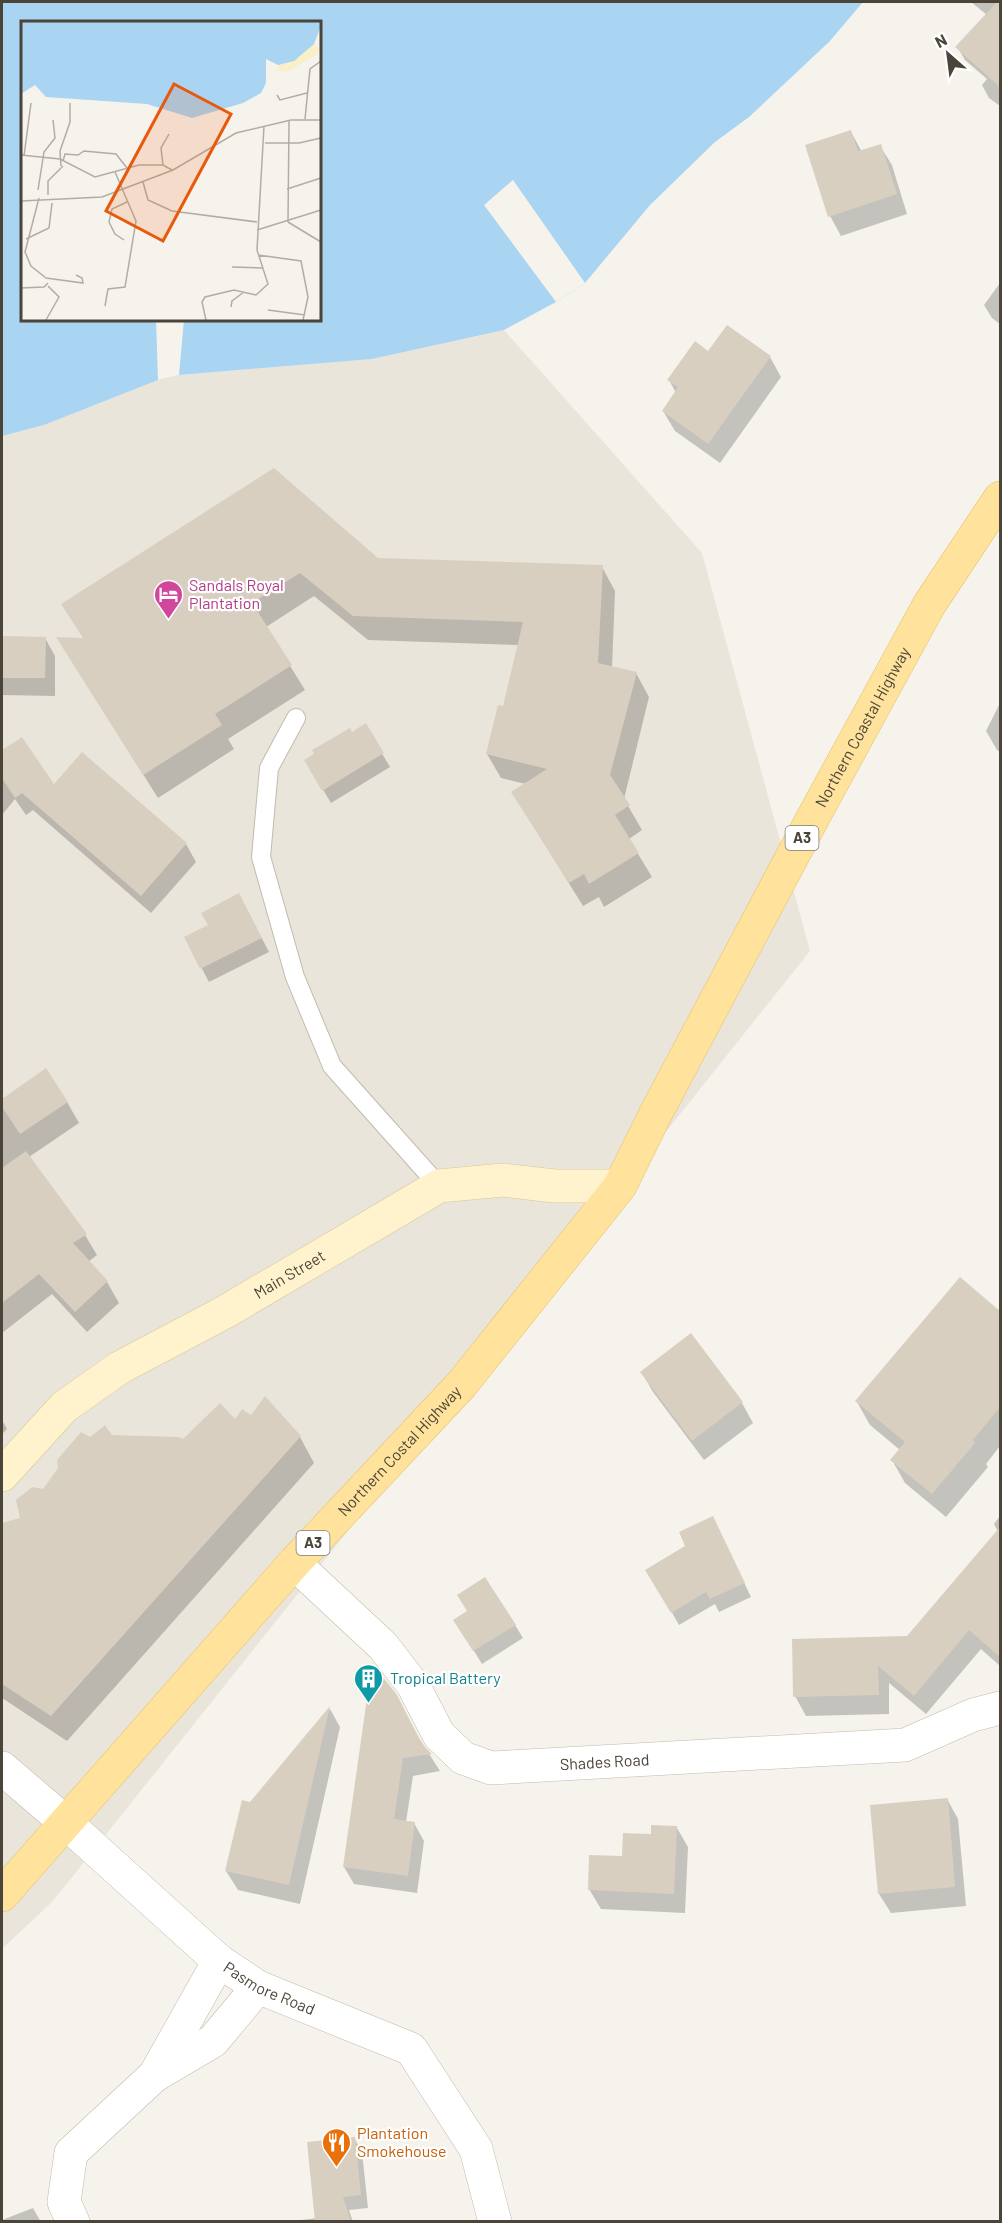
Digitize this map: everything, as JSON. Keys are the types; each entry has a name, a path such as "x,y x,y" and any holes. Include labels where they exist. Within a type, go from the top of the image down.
{"main road":[{"name":"Northern Coastal Highway","path":"620,1186 656,1113 816,812 929,606 1000,498"},
{"name":"Northern Costal Highway","path":"2,1895 294,1563 462,1384 620,1186"}],"street":[{"name":"Main Street","path":"2,1475 63,1407 119,1368 225,1312 439,1186 504,1180 554,1186 620,1186"},
{"name":"Shades Road","path":"294,1563 383,1646 413,1685 440,1735 463,1758 491,1768 905,1745 973,1715 1000,1708"},
{"name":"Pasmore Road","path":"2,1768 219,1961 258,1987 411,2049 476,2149 495,2222"},
{"path":"155,2076 219,1961"},
{"path":"73,2222 64,2202 71,2153 155,2076 213,2042 258,1987"}],"lane":[{"path":"296,718 269,768 261,857 295,977 332,1066 439,1186"}],"shaded area":[{"path":"504,330 702,553 810,951 53,1901 2,1949 2,436 44,425 158,380 179,375 372,359"}],"water":[{"path":"2,2 863,2 829,42 749,117 715,142 650,205 585,283 556,302 504,330 372,359 179,375 158,380 44,425 2,436"}],"pier":[{"path":"513,180 585,283 556,302 484,205"},
{"path":"156,321 184,321 179,375 158,380"}],"building":[{"path":"997,2 1000,2 1000,87 955,47"},
{"path":"851,130 858,151 881,144 897,194 828,217 805,145"},
{"path":"727,325 771,356 708,444 662,411 678,387 667,380 695,341 708,351"},
{"name":"Sandals Royal Plantation","path":"274,468 378,558 603,565 598,663 637,672 610,775 630,805 615,815 639,853 589,884 584,874 569,883 511,792 547,769 486,754 498,705 503,706 523,622 353,616 300,573 252,603 292,665 215,714 222,725 143,775 56,637 83,638 61,604"},
{"path":"2,636 46,637 45,678 2,678"},
{"path":"366,723 384,753 322,791 304,760 314,754 312,750 350,728 352,732"},
{"path":"22,737 54,784 82,752 187,843 141,896 22,793 15,798 2,778 2,750"},
{"path":"239,893 262,938 200,969 184,937 208,925 201,913"},
{"path":"46,1068 68,1102 20,1134 2,1107 2,1099"},
{"path":"26,1151 87,1234 73,1243 108,1281 75,1312 39,1274 2,1303 2,1168"},
{"path":"960,1277 1000,1311 1000,1407 973,1440 975,1443 932,1494 890,1460 905,1442 855,1401"},
{"path":"691,1333 743,1402 692,1441 640,1372"},
{"path":"265,1396 301,1436 51,1716 2,1684 2,1523 20,1518 16,1500 32,1487 43,1489 58,1468 57,1460 81,1432 90,1437 105,1425 112,1435 183,1439 220,1403 235,1419 242,1409 251,1415"},
{"path":"713,1516 745,1583 710,1599 706,1592 671,1613 645,1570 685,1546 679,1532"},
{"path":"1000,1527 1000,1657 969,1630 914,1696 878,1666 879,1695 793,1697 792,1639 907,1636"},
{"path":"485,1577 516,1625 473,1651 453,1620 467,1611 457,1595"},
{"path":"372,1663 397,1695 422,1744 432,1754 403,1758 394,1819 415,1822 408,1876 343,1867"},
{"path":"330,1706 289,1885 225,1871 242,1800 250,1802"},
{"path":"948,1798 955,1887 878,1894 870,1805"},
{"path":"651,1825 677,1826 674,1894 588,1890 589,1855 622,1856 623,1833 651,1834"},
{"path":"355,2137 361,2195 343,2197 351,2222 315,2222 307,2142"}],"place":[{"name":"Sandals Royal Plantation","path":"168,620"},
{"name":"Tropical Battery","path":"369,1704"},
{"name":"Plantation Smokehouse","path":"336,2168"}]}
